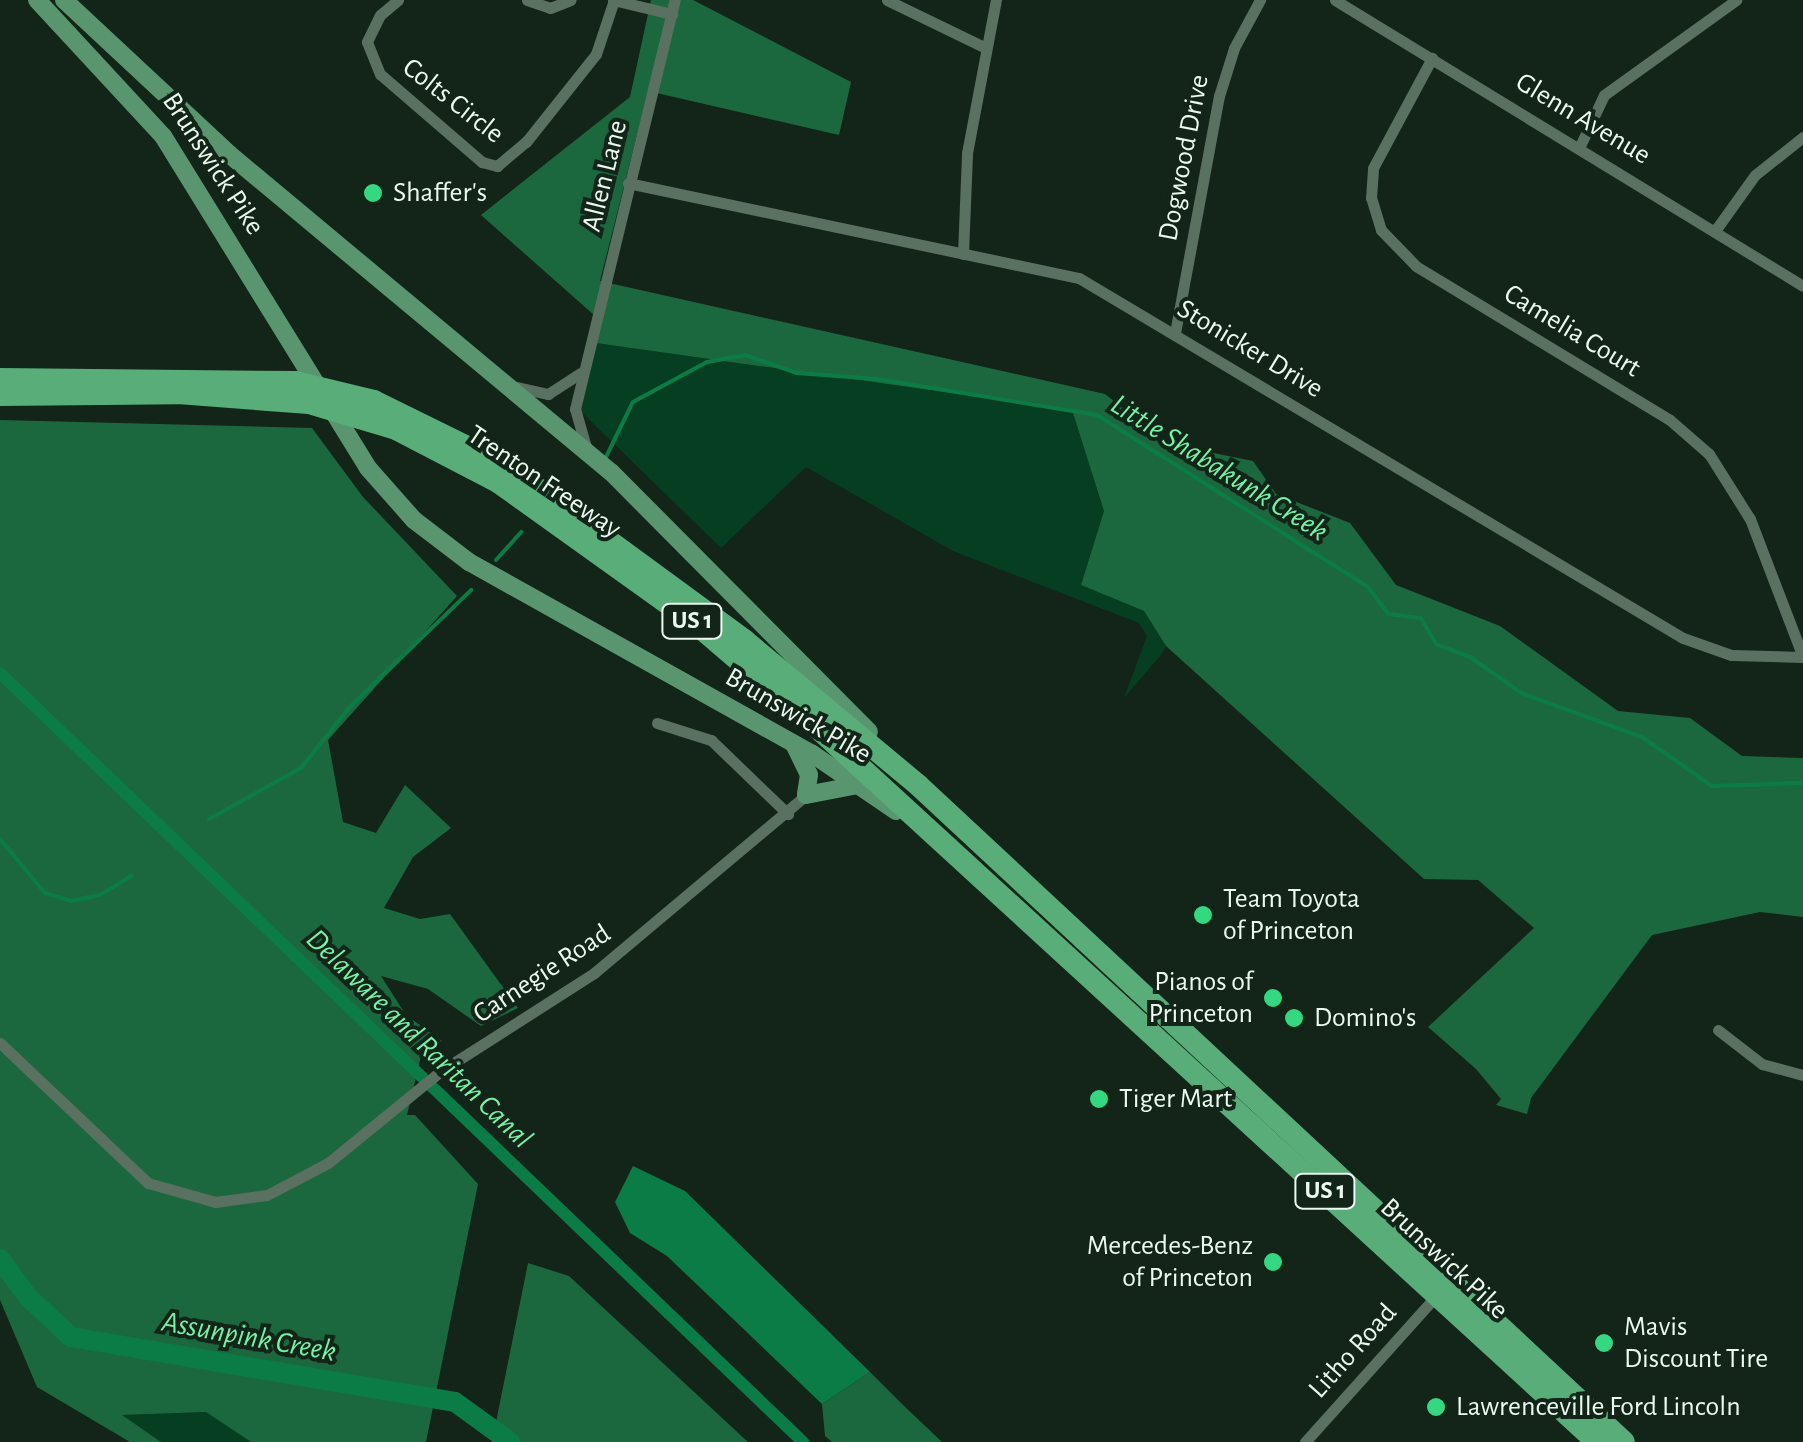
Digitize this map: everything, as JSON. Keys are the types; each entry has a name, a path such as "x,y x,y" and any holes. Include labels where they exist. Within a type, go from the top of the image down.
{"highway":[{"name":"Trenton Freeway","path":"0,379 244,377 374,402 456,437 584,518 918,784"},
{"name":"Trenton Freeway","path":"0,395 261,398 309,403 396,429 498,482 696,624 958,853"},
{"name":"Brunswick Pike","path":"918,784 1624,1442"},
{"name":"Brunswick Pike","path":"958,853 1597,1442"}],"main road":[{"name":"Brunswick Pike","path":"37,0 163,136 368,468 414,520 480,569 794,744 958,853"},
{"name":"Brunswick Pike","path":"64,0 274,192 516,386 611,472 918,784"},
{"path":"794,744 809,775 806,795 858,785"}],"street":[{"name":"Colts Circle","path":"398,0 380,15 366,42 380,74 482,162 497,166 526,142 596,54 614,0"},
{"path":"527,0 550,8 571,0"},
{"path":"614,0 672,14"},
{"name":"Allen Lane","path":"590,453 575,417 584,364 675,0"},
{"path":"887,0 986,48"},
{"path":"963,254 967,153 996,0"},
{"name":"Dogwood Drive","path":"1175,333 1219,96 1234,48 1260,0"},
{"name":"Glenn Avenue","path":"1335,0 1718,228 1803,286"},
{"path":"1580,146 1604,95 1736,0"},
{"name":"Camelia Court","path":"1432,58 1374,168 1371,198 1381,230 1416,266 1670,420 1709,454 1750,519 1803,657"},
{"path":"1718,228 1754,175 1803,137"},
{"name":"Stonicker Drive","path":"628,183 1079,278 1684,638 1730,655 1803,657"},
{"path":"516,386 538,394 560,390 584,364"},
{"path":"656,724 712,740 788,814"},
{"name":"Carnegie Road","path":"0,1043 132,1172 161,1190 200,1200 245,1200 295,1183 440,1071 627,949 806,795"},
{"path":"1718,1030 1762,1064 1803,1074"},
{"name":"Litho Road","path":"1305,1442 1438,1294"}],"shaded area":[{"path":"651,0 693,0 851,82 839,135 648,91 600,281 1105,394 1169,444 1253,461 1276,494 1350,523 1396,585 1500,626 1618,711 1690,718 1742,756 1803,758 1803,917 1760,912 1652,935 1531,1098 1527,1114 1496,1105 1501,1099 1476,1069 1428,1027 1534,928 1478,880 1424,879 1166,646 1144,611 1081,585 1104,511 1072,410 589,342 594,315 481,215 630,97"},
{"path":"589,342 1072,410 1104,511 1081,585 1144,611 1166,646 1124,698 1147,636 1139,623 953,551 806,467 721,548 571,402"},
{"path":"0,420 312,428 363,497 457,596 328,740 343,822 376,833 405,785 451,828 413,857 384,908 420,919 450,914 518,1008 481,1026 428,989 381,976 406,1015 442,1041 422,1052 407,1115 415,1115 478,1184 426,1442 251,1442 206,1412 122,1415 161,1442 130,1442 37,1387 0,1300"},
{"path":"633,1166 685,1191 870,1372 822,1404 667,1256 630,1233 615,1202"},
{"path":"528,1263 569,1276 748,1442 492,1442"},
{"path":"870,1372 942,1442 832,1442 825,1436 822,1404"},
{"path":"207,1412 251,1442 161,1442 120,1415"}],"waterway":[{"name":"Little Shabakunk Creek","path":"606,457 633,402 707,362 745,355 797,373 877,379 1097,415 1368,587 1388,614 1421,618 1436,644 1470,657 1521,693 1642,737 1712,786 1803,783"},
{"name":"Little Shabakunk Creek","path":"496,560 521,532"},
{"name":"Little Shabakunk Creek","path":"209,819 301,768 349,708 471,590"},
{"name":"Delaware and Raritan Canal","path":"0,673 803,1442"},
{"name":"Little Shabakunk Creek","path":"0,839 45,893 71,901 100,895 132,876"},
{"name":"Assunpink Creek","path":"0,1259 28,1297 71,1337 455,1402 510,1442"}],"place":[{"name":"Shaffer's","path":"373,193"},
{"name":"Team Toyota of Princeton","path":"1203,915"},
{"name":"Pianos of Princeton","path":"1273,998"},
{"name":"Domino's","path":"1294,1018"},
{"name":"Tiger Mart","path":"1099,1099"},
{"name":"Mercedes-Benz of Princeton","path":"1273,1262"},
{"name":"Mavis Discount Tire","path":"1604,1343"},
{"name":"Lawrenceville Ford Lincoln","path":"1436,1407"}]}
